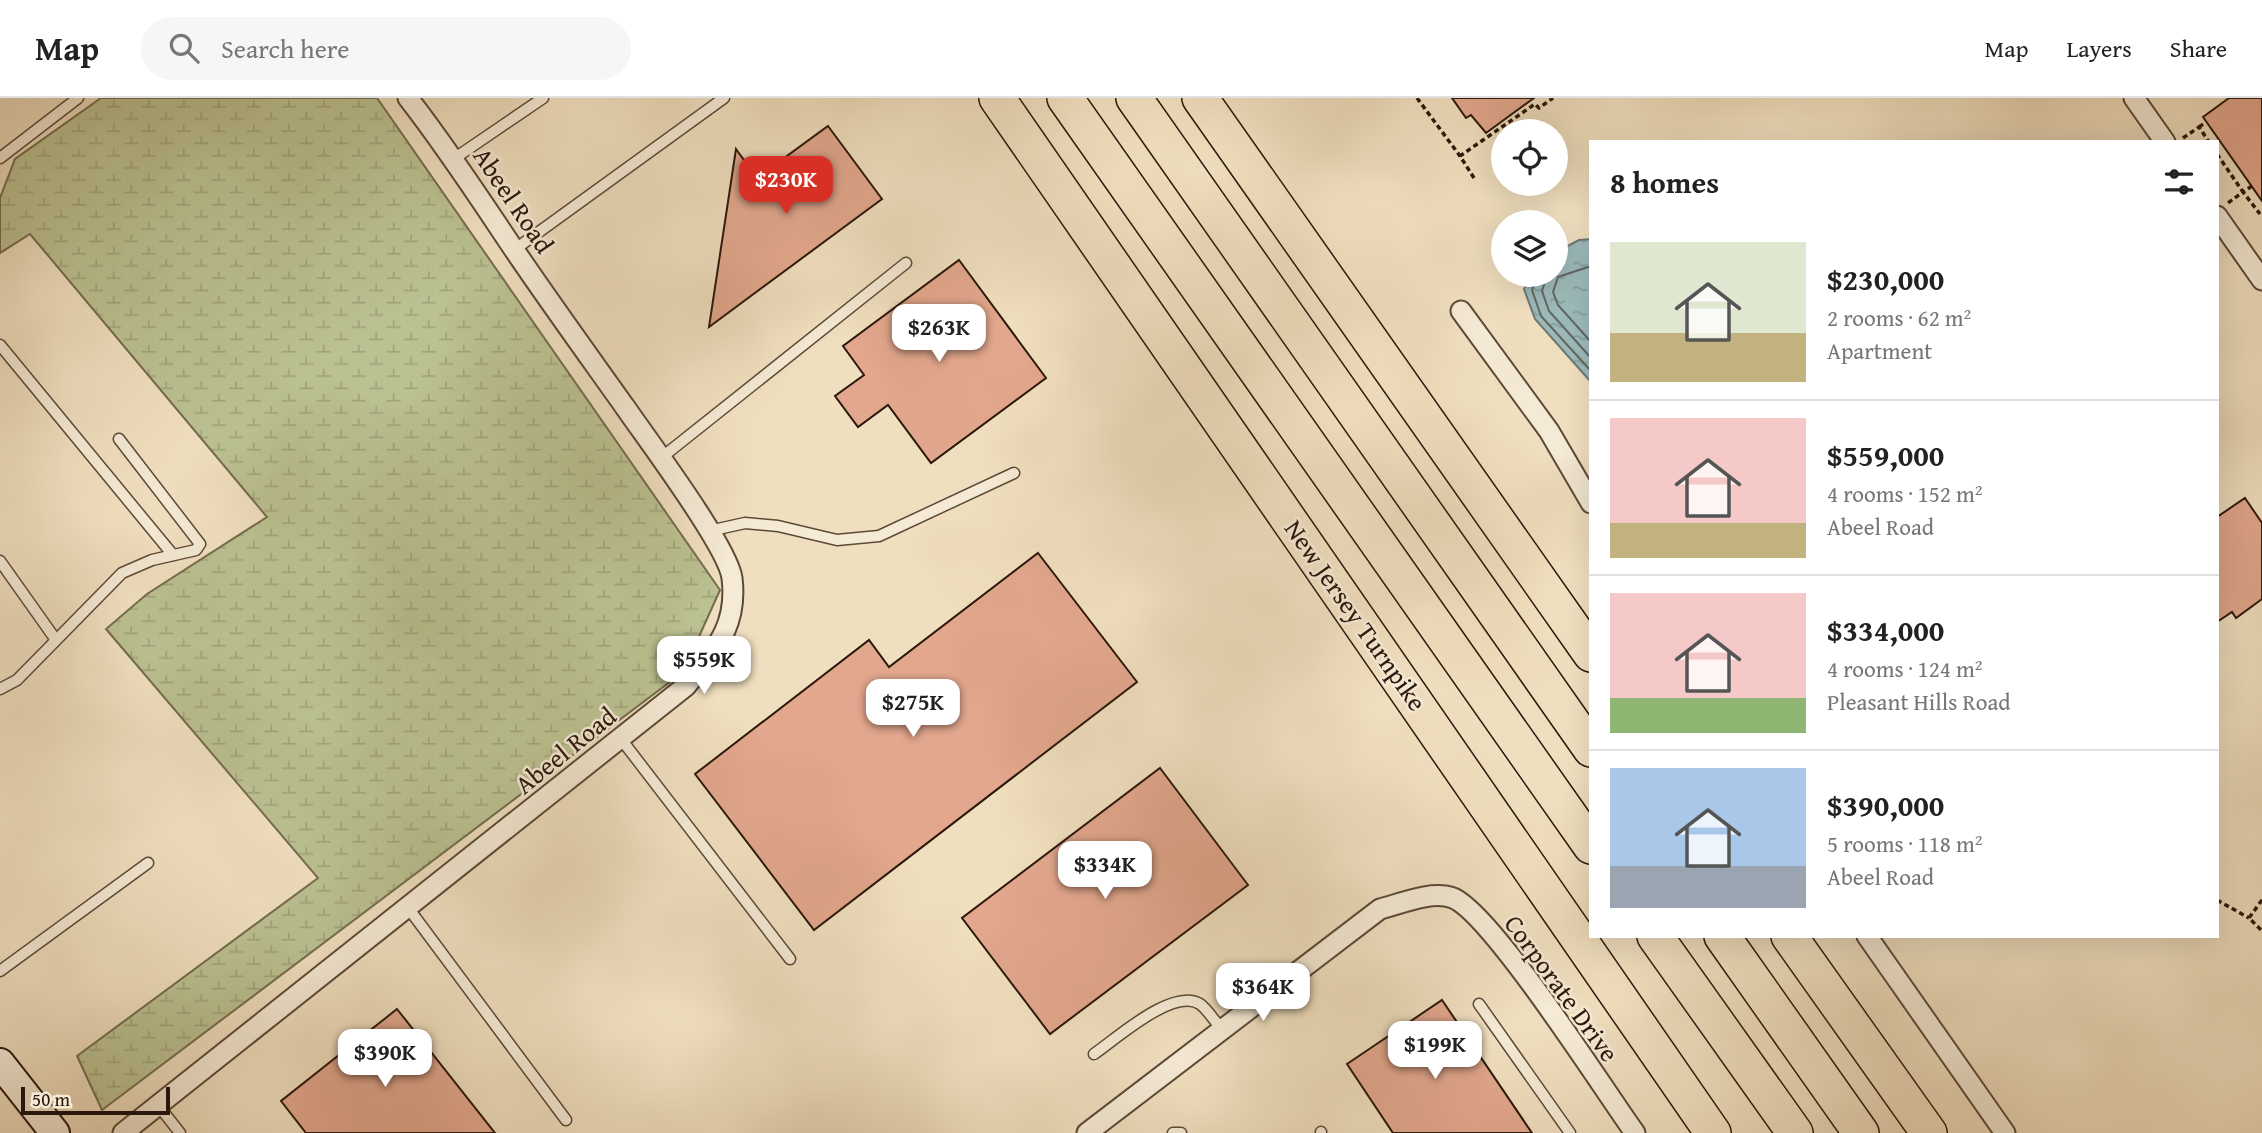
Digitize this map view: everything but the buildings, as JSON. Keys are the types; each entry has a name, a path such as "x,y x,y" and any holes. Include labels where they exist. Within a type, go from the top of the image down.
{"highway":[{"name":"New Jersey Turnpike","path":"997,98 1713,1133"},
{"path":"1065,98 1589,843"},
{"path":"1134,98 1589,746"},
{"path":"1200,98 1589,651"},
{"path":"1656,938 1794,1133"},
{"path":"1723,938 1861,1133"},
{"path":"1791,938 1929,1133"}],"main road":[{"path":"0,1063 55,1133"}],"street":[{"name":"Abeel Road","path":"123,1133 409,909 686,686 726,634 734,604 732,575 708,531 661,458 514,250 455,158 408,98"},
{"path":"2134,98 2164,140"},
{"path":"2220,211 2262,279"},
{"path":"1461,310 1549,431 1589,500"},
{"name":"Corporate Drive","path":"1222,1029 1380,909 1430,896 1452,898 1497,939 1635,1133"},
{"path":"1868,938 2005,1133"},
{"path":"1087,1133 1222,1029"}],"lane":[{"path":"0,158 78,98"},
{"path":"455,158 543,98"},
{"path":"514,250 724,98"},
{"path":"661,458 906,263"},
{"path":"0,345 173,555"},
{"path":"0,689 17,680 122,573 152,560 197,550 200,544 119,439"},
{"path":"708,531 744,523 778,526 837,540 879,536 1014,472"},
{"path":"0,561 56,640"},
{"path":"621,739 790,959"},
{"path":"0,971 148,863"},
{"path":"409,909 566,1120"},
{"path":"1094,1054 1159,1008 1182,1000 1199,1004 1222,1029"},
{"path":"1479,1004 1570,1133"},
{"path":"158,1105 180,1133"},
{"path":"1173,1133 1181,1133"}],"path":[{"path":"1417,98 1474,178"},
{"path":"1460,156 1535,104 1539,108 1553,98"},
{"path":"2180,140 2206,122"},
{"path":"2199,127 2208,140"},
{"path":"2219,157 2260,214"},
{"path":"2220,211 2252,186"},
{"path":"2249,918 2262,900"},
{"path":"2219,901 2249,918 2262,931"}],"green space":[{"path":"101,98 377,98 720,590 683,672 102,1110 77,1056 318,878 106,629 147,594 267,517 30,234 0,253 0,198 15,159"}],"water":[{"path":"1589,239 1589,380 1535,319 1524,289 1568,287 1568,246 1579,240"}]}
